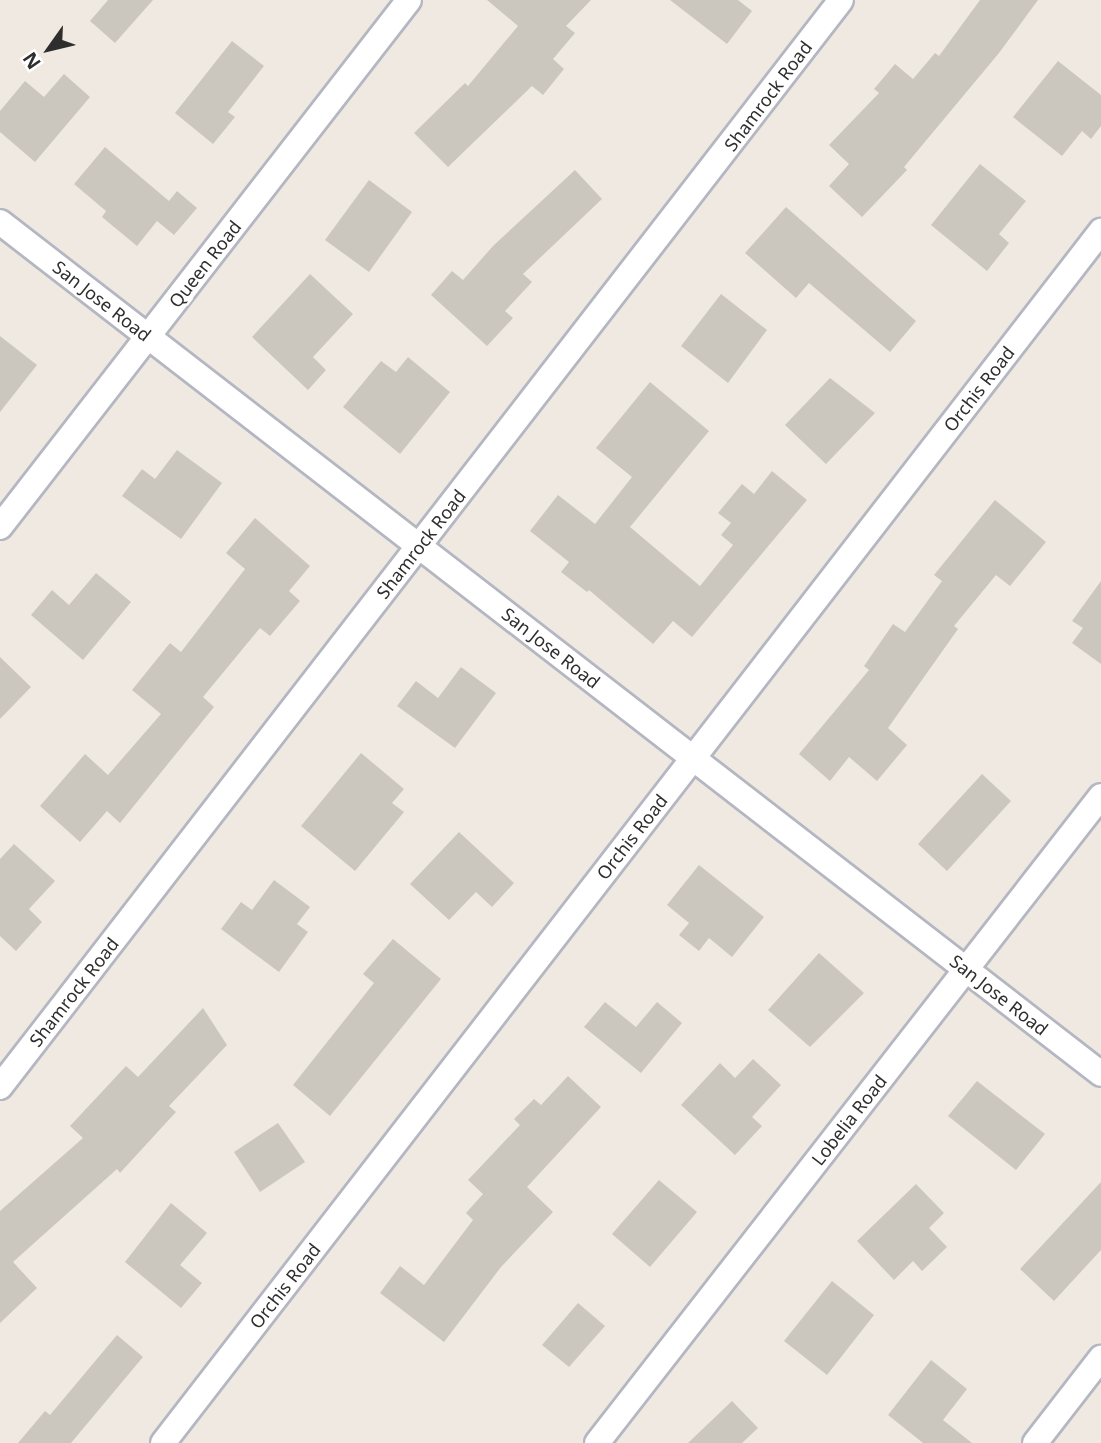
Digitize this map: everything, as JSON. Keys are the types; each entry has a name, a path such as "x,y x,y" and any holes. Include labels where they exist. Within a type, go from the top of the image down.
{"street":[{"name":"Queen Road","path":"0,527 409,0"},
{"name":"Shamrock Road","path":"0,1087 841,0"},
{"name":"San Jose Road","path":"0,222 1101,1074"},
{"name":"Orchis Road","path":"163,1443 1101,231"},
{"name":"Lobelia Road","path":"597,1443 1101,796"},
{"path":"1035,1443 1101,1359"}],"building":[{"path":"108,0 153,0 115,43 90,21"},
{"path":"487,0 591,0 566,26 575,33 553,59 564,69 543,95 532,86 448,167 414,133 465,83 468,86 518,26"},
{"path":"670,0 738,0 752,11 727,44"},
{"path":"980,0 1038,0 999,53 904,167 907,170 862,217 829,186 849,164 829,145 879,93 874,89 895,64 913,79 935,53 939,56"},
{"path":"232,41 264,66 228,112 235,117 213,144 175,113"},
{"path":"1058,61 1101,95 1101,126 1091,139 1082,131 1062,156 1013,117"},
{"path":"64,74 90,97 35,162 0,132 0,111 25,81 44,97"},
{"path":"105,147 169,201 177,191 197,208 174,235 157,221 137,246 102,217 106,211 74,184"},
{"path":"980,164 1026,201 999,234 1009,243 987,271 931,225"},
{"path":"575,170 602,199 523,274 532,282 505,311 513,318 487,346 431,295 452,271 463,280 493,246"},
{"path":"369,180 412,212 369,272 325,240"},
{"path":"786,207 916,321 890,352 809,283 796,298 745,253"},
{"path":"310,274 353,314 313,357 326,370 308,390 252,337"},
{"path":"721,294 767,330 728,383 681,346"},
{"path":"0,336 37,365 0,412"},
{"path":"408,357 450,392 400,454 343,407 381,361 396,372"},
{"path":"830,378 875,413 826,464 785,425"},
{"path":"650,382 709,431 630,527 700,586 733,545 721,535 731,523 718,513 742,484 754,494 772,471 807,500 692,637 673,621 653,644 589,590 587,592 561,572 569,562 530,531 558,495 595,524 632,477 596,448"},
{"path":"177,450 222,483 181,539 122,496 142,469 155,479"},
{"path":"995,500 1046,542 1010,586 996,575 954,626 958,629 888,728 907,745 877,781 849,757 830,781 799,754 869,670 864,666 893,624 905,632 942,581 934,575"},
{"path":"255,518 310,566 289,591 300,601 270,636 260,628 203,697 214,707 120,823 107,811 80,842 40,806 85,754 108,775 161,714 132,690 170,643 181,652 245,569 226,553"},
{"path":"96,573 131,602 83,660 31,615 52,590 69,605"},
{"path":"1101,581 1101,664 1072,643 1083,628 1072,621"},
{"path":"0,657 31,687 0,719"},
{"path":"461,667 496,693 455,748 397,706 416,681 438,698"},
{"path":"361,753 404,789 392,803 404,812 355,871 301,826"},
{"path":"982,774 1011,801 947,871 918,844"},
{"path":"459,832 514,883 492,907 476,892 449,920 410,884"},
{"path":"14,844 55,881 29,909 42,922 16,951 0,936 0,859"},
{"path":"699,865 764,917 732,957 709,938 699,951 679,935 689,923 667,905"},
{"path":"274,880 310,907 297,924 308,932 279,972 221,929 241,902 252,910"},
{"path":"393,939 441,979 330,1116 293,1085 374,983 363,974"},
{"path":"819,953 864,993 810,1047 768,1010"},
{"path":"605,1002 636,1027 657,1002 682,1023 641,1073 584,1027"},
{"path":"203,1008 227,1045 169,1106 176,1112 120,1173 117,1169 13,1262 37,1288 0,1323 0,1211 83,1138 70,1126 126,1066 138,1077"},
{"path":"753,1059 781,1085 752,1117 762,1126 735,1155 681,1105 720,1063 735,1078"},
{"path":"568,1076 601,1107 527,1187 553,1212 501,1267 444,1342 380,1293 400,1266 424,1285 473,1220 466,1213 483,1194 468,1180 520,1125 514,1119 534,1099 541,1105"},
{"path":"977,1081 1045,1134 1016,1170 948,1116"},
{"path":"278,1123 305,1162 260,1192 234,1152"},
{"path":"659,1180 697,1212 650,1267 612,1234"},
{"path":"1101,1182 1101,1250 1054,1301 1020,1269"},
{"path":"916,1184 944,1213 929,1228 947,1247 922,1271 913,1261 894,1280 857,1241"},
{"path":"171,1203 207,1233 180,1265 202,1283 181,1308 125,1262"},
{"path":"832,1281 874,1315 827,1375 784,1341"},
{"path":"578,1303 605,1326 569,1367 542,1345"},
{"path":"117,1335 143,1357 71,1443 18,1443 45,1411 50,1415"},
{"path":"931,1360 967,1389 943,1420 972,1443 923,1443 888,1415"},
{"path":"732,1401 758,1428 742,1443 688,1443"}]}
